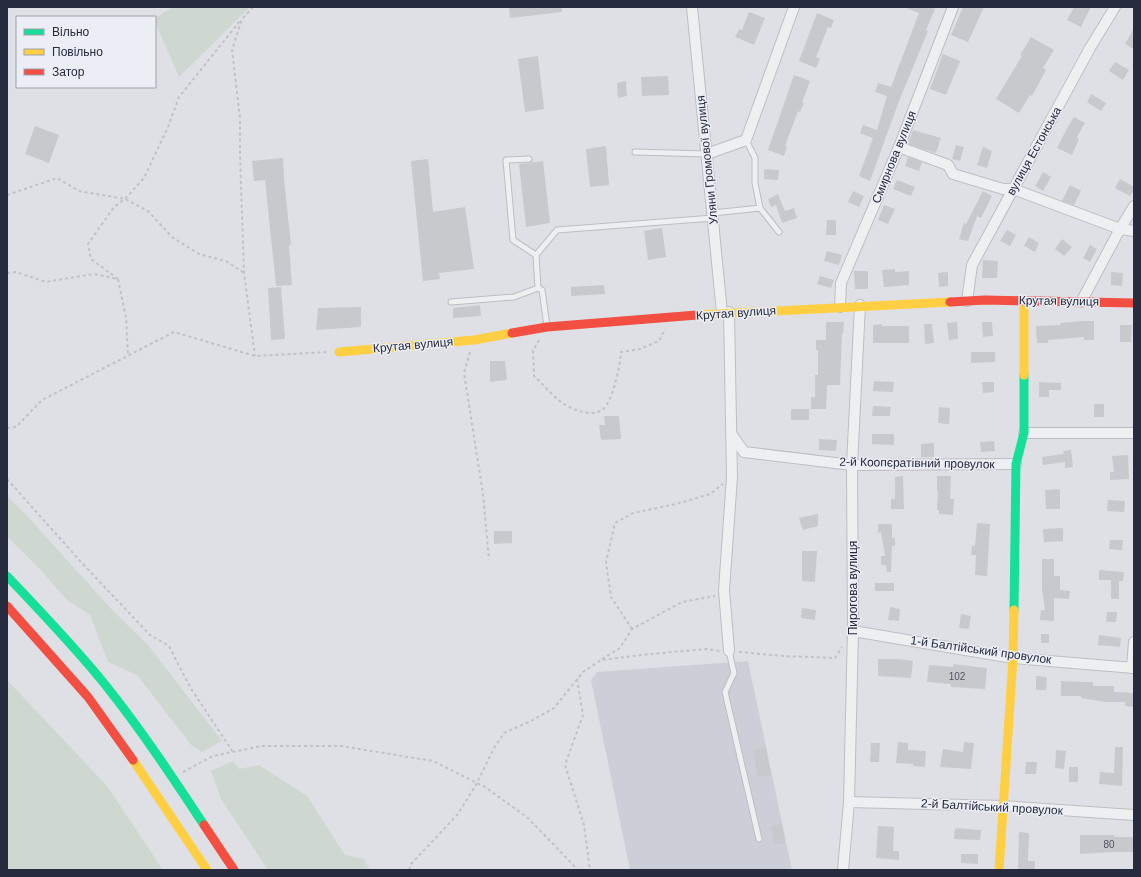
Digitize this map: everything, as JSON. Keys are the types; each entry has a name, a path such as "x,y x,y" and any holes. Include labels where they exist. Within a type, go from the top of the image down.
{"street":[{"name":"Уляни Громової вулиця","path":"692,7 713,216 726,313 732,435 732,477 724,590 729,651"},
{"path":"707,154 746,140 794,7"},
{"name":"Смирнова вулиця","path":"840,307 841,283 899,147 953,7"},
{"name":"вулиця Естонська","path":"968,301 972,265 1087,55 1115,7"},
{"path":"899,147 948,165 953,174 1003,188 1014,189 1120,229 1134,231"},
{"path":"1081,302 1134,206"},
{"name":"Крутая вулиця","path":"339,352 474,340 547,327 726,313 860,305 968,301 1134,303"},
{"path":"999,870 1014,658 1016,464 1024,433 1024,301"},
{"name":"Пирогова вулиця","path":"843,870 849,802 853,631 852,464 860,305"},
{"path":"1024,433 1134,432"},
{"name":"2-й Коопєратівний провулок","path":"732,435 744,452 852,464 1016,464"},
{"path":"7,576 36,606 104,683 137,726 234,870"},
{"path":"7,606 88,697 118,737 207,870"},
{"name":"1-й Балтійський провулок","path":"853,631 1014,658 1133,668"},
{"path":"1133,668 1134,642"},
{"name":"2-й Балтійський провулок","path":"849,802 1003,806 1134,815"}],"lane":[{"path":"746,140 755,158 755,183 760,208 779,232"},
{"path":"635,152 707,154"},
{"path":"529,159 506,160 513,240 536,255"},
{"path":"547,327 542,290 538,288 536,255 558,230 713,216 760,208"},
{"path":"451,302 514,297 538,288"},
{"path":"729,651 734,673 726,692 759,839"}],"path":[{"path":"128,355 126,318 118,279 91,258 88,244 114,207 125,199 144,178 168,127 179,97 253,7"},
{"path":"242,19 232,50 240,118 244,273 255,356"},
{"path":"7,195 57,178 79,191 125,199 148,211 172,237 192,250 199,254 226,261 244,273"},
{"path":"7,273 16,272 46,282 94,274 118,279"},
{"path":"547,327 533,351 534,376 564,404 588,414 602,410 609,401 619,370 621,352 640,349 659,341 671,318"},
{"path":"7,428 16,427 42,400 174,332 255,356 339,352"},
{"path":"474,340 464,373 483,494 489,560"},
{"path":"632,628 611,598 606,562 615,523 634,513 676,504 710,494 732,477"},
{"path":"7,479 81,562 150,635 170,646 190,687 234,752"},
{"path":"409,870 411,864 458,814 477,783 493,750 504,733 531,721 554,708 583,672 620,648 632,628 682,602 713,597 724,590"},
{"path":"601,660 707,649 783,656 835,658 853,631"},
{"path":"577,679 583,715 565,765 584,825 590,870"},
{"path":"172,778 213,756 262,746 341,746 433,761 485,787 528,818 578,870"}],"shaded area":[{"path":"173,7 250,7 179,77 156,24 156,17"},
{"path":"7,496 115,613 148,645 222,741 202,752 192,746 137,675 108,662 90,615 67,600 36,565 7,537"},
{"path":"748,661 792,870 630,870 591,680 597,672"},
{"path":"7,680 107,786 163,870 7,870"},
{"path":"233,761 239,769 259,765 307,796 345,855 364,859 370,870 268,870 221,799 211,771"}],"building":[{"path":"509,7 562,7 562,12 510,18"},
{"path":"904,7 929,7 935,9 926,30 928,31 899,101 870,181 859,176 873,138 860,133 863,125 877,130 887,96 875,92 878,83 891,87 919,13"},
{"path":"963,7 984,7 968,42 951,35"},
{"path":"1074,7 1091,7 1081,27 1067,20"},
{"path":"749,12 765,18 754,45 735,37 739,29 742,30"},
{"path":"817,13 834,20 831,28 828,27 816,57 820,59 816,68 799,61"},
{"path":"1134,28 1134,49 1125,44"},
{"path":"1031,37 1054,50 1043,68 1046,70 1032,96 1030,95 1019,113 996,99 1022,56 1020,55"},
{"path":"943,54 960,61 946,95 930,89"},
{"path":"538,56 544,109 525,112 518,59"},
{"path":"1115,62 1129,70 1123,80 1109,71"},
{"path":"794,75 810,81 802,102 804,103 800,112 798,111 785,146 787,147 784,156 768,150"},
{"path":"668,76 669,95 642,96 641,77"},
{"path":"626,81 627,96 618,98 617,83"},
{"path":"1091,94 1106,103 1101,111 1087,102"},
{"path":"1074,117 1085,123 1077,137 1079,139 1072,155 1057,148"},
{"path":"35,126 59,135 49,163 25,154"},
{"path":"913,130 941,138 936,153 908,144"},
{"path":"956,145 964,147 960,161 952,159"},
{"path":"606,146 609,185 590,187 586,149"},
{"path":"983,147 992,151 987,168 977,165"},
{"path":"908,157 922,162 919,171 905,166"},
{"path":"283,158 291,245 289,245 292,285 276,286 265,180 254,181 252,161"},
{"path":"428,159 433,212 465,207 474,269 439,273 440,279 423,281 411,161"},
{"path":"543,161 550,223 526,227 519,164"},
{"path":"764,169 779,170 778,180 764,179"},
{"path":"1043,172 1051,177 1043,191 1035,186"},
{"path":"1120,179 1134,187 1134,190 1130,196 1115,188"},
{"path":"897,180 915,187 911,196 893,189"},
{"path":"1070,185 1081,191 1074,205 1062,201"},
{"path":"853,191 864,196 859,207 848,202"},
{"path":"983,191 992,196 981,218 977,216 968,241 959,239 964,223 966,224"},
{"path":"778,194 785,211 794,208 797,218 782,223 776,205 771,207 768,199"},
{"path":"884,205 895,209 888,224 878,220"},
{"path":"827,220 836,220 836,235 826,235"},
{"path":"662,228 666,257 648,260 644,231"},
{"path":"1007,230 1016,235 1010,246 1000,241"},
{"path":"1029,237 1039,243 1035,252 1024,246"},
{"path":"1062,239 1072,247 1064,256 1055,249"},
{"path":"1090,245 1097,249 1090,262 1083,258"},
{"path":"827,251 842,255 839,265 824,261"},
{"path":"983,260 998,261 997,278 982,278"},
{"path":"895,269 895,272 909,271 909,285 884,287 882,270"},
{"path":"854,271 868,271 868,289 855,289"},
{"path":"948,272 948,286 939,287 938,273"},
{"path":"1111,272 1123,273 1122,286 1111,285"},
{"path":"820,276 834,280 831,288 817,284"},
{"path":"604,285 605,294 571,296 571,287"},
{"path":"281,287 285,339 271,340 268,288"},
{"path":"480,305 481,316 453,318 453,308"},
{"path":"361,307 361,327 316,330 318,308"},
{"path":"1094,321 1094,340 1084,340 1084,337 1048,340 1048,343 1037,343 1036,326 1061,325 1060,323"},
{"path":"826,322 844,322 843,334 842,333 840,385 827,385 826,409 811,409 811,397 815,397 815,375 818,375 818,350 816,350 816,340 826,340"},
{"path":"957,322 958,339 949,340 947,323"},
{"path":"982,322 992,322 993,336 983,337"},
{"path":"882,324 882,326 909,326 909,343 873,343 873,325"},
{"path":"924,324 932,324 934,343 925,344"},
{"path":"1120,325 1132,325 1131,342 1120,342"},
{"path":"971,352 995,352 995,362 971,363"},
{"path":"490,361 505,361 507,380 490,382"},
{"path":"874,381 894,382 893,392 873,391"},
{"path":"982,382 994,382 994,392 983,393"},
{"path":"1039,382 1061,383 1061,390 1049,390 1049,397 1039,397"},
{"path":"1094,404 1104,404 1104,417 1094,417"},
{"path":"873,406 891,407 890,416 872,416"},
{"path":"939,407 950,408 949,424 938,423"},
{"path":"791,409 809,409 809,420 791,420"},
{"path":"604,416 619,416 621,439 601,440 599,425 605,425"},
{"path":"872,434 894,434 894,445 872,444"},
{"path":"819,439 837,440 836,451 819,450"},
{"path":"994,441 995,451 981,452 980,442"},
{"path":"934,443 934,457 921,457 921,444"},
{"path":"1071,450 1073,467 1065,468 1065,462 1043,465 1042,457 1064,454 1063,451"},
{"path":"1128,455 1129,479 1110,480 1110,472 1114,472 1112,456"},
{"path":"903,476 904,509 891,509 891,499 895,499 895,477"},
{"path":"937,476 951,476 950,499 954,499 953,515 939,514 939,510 937,510"},
{"path":"1060,489 1060,509 1046,509 1045,490"},
{"path":"1108,500 1125,501 1124,512 1107,511"},
{"path":"818,514 818,526 803,530 799,518"},
{"path":"977,523 990,524 987,576 975,575 976,555 971,555 972,546 975,546"},
{"path":"878,524 892,524 892,538 895,538 895,546 892,546 891,572 887,572 886,565 881,565 881,556 885,556 881,532 878,533"},
{"path":"1063,528 1063,541 1044,542 1043,529"},
{"path":"494,531 512,531 512,543 494,544"},
{"path":"1110,540 1123,540 1122,550 1109,549"},
{"path":"802,551 817,551 815,582 802,581"},
{"path":"1042,559 1054,559 1054,576 1060,576 1060,590 1070,591 1069,599 1054,598 1054,621 1040,620 1041,610 1045,610 1042,589"},
{"path":"1099,570 1124,572 1123,581 1119,581 1119,599 1111,599 1111,580 1099,580"},
{"path":"875,583 894,583 894,591 875,591"},
{"path":"890,607 900,609 899,621 888,620"},
{"path":"802,608 816,610 815,620 801,618"},
{"path":"1107,612 1117,612 1116,622 1106,622"},
{"path":"961,614 971,616 969,629 959,628"},
{"path":"1041,634 1049,634 1049,643 1041,643"},
{"path":"1099,635 1121,638 1120,647 1098,645"},
{"path":"878,659 913,661 911,678 878,676"},
{"path":"953,664 987,668 985,689 951,687 951,684 927,682 929,665 953,667"},
{"path":"1036,676 1047,677 1046,690 1036,690"},
{"path":"1061,681 1093,682 1093,686 1114,686 1114,692 1134,693 1134,707 1125,706 1125,702 1105,702 1081,698 1081,696 1061,696"},
{"path":"898,742 908,743 908,750 926,751 925,767 913,766 913,764 896,763"},
{"path":"964,742 974,743 971,769 940,767 943,749 963,752"},
{"path":"871,743 880,743 879,762 870,762"},
{"path":"1115,747 1123,747 1122,786 1099,784 1100,772 1114,773"},
{"path":"766,748 771,775 758,777 753,750"},
{"path":"1056,750 1066,751 1064,769 1055,768"},
{"path":"1026,762 1037,762 1036,774 1025,774"},
{"path":"1069,767 1078,767 1078,782 1069,782"},
{"path":"782,824 785,843 774,844 771,826"},
{"path":"878,826 894,827 893,851 899,851 899,860 876,858"},
{"path":"955,828 981,830 980,840 954,839"},
{"path":"1019,832 1029,833 1028,861 1035,861 1035,870 1018,869"},
{"path":"1080,835 1114,835 1114,837 1134,837 1134,852 1080,854"},
{"path":"961,854 978,854 978,864 961,863"}],"traffic: fast":[{"path":"1014,610 1016,464 1024,433 1024,375"},
{"path":"7,576 71,644 107,687 169,772 204,825"}],"traffic: slow":[{"path":"1024,301 1024,375"},
{"path":"697,315 950,302"},
{"path":"339,352 474,340 512,333"},
{"path":"999,870 1013,658 1014,610"},
{"path":"133,760 207,870"}],"traffic: jam":[{"path":"950,302 985,300 1134,303"},
{"path":"512,333 547,327 697,315"},
{"path":"7,606 88,697 133,760"},
{"path":"204,825 234,870"}]}
